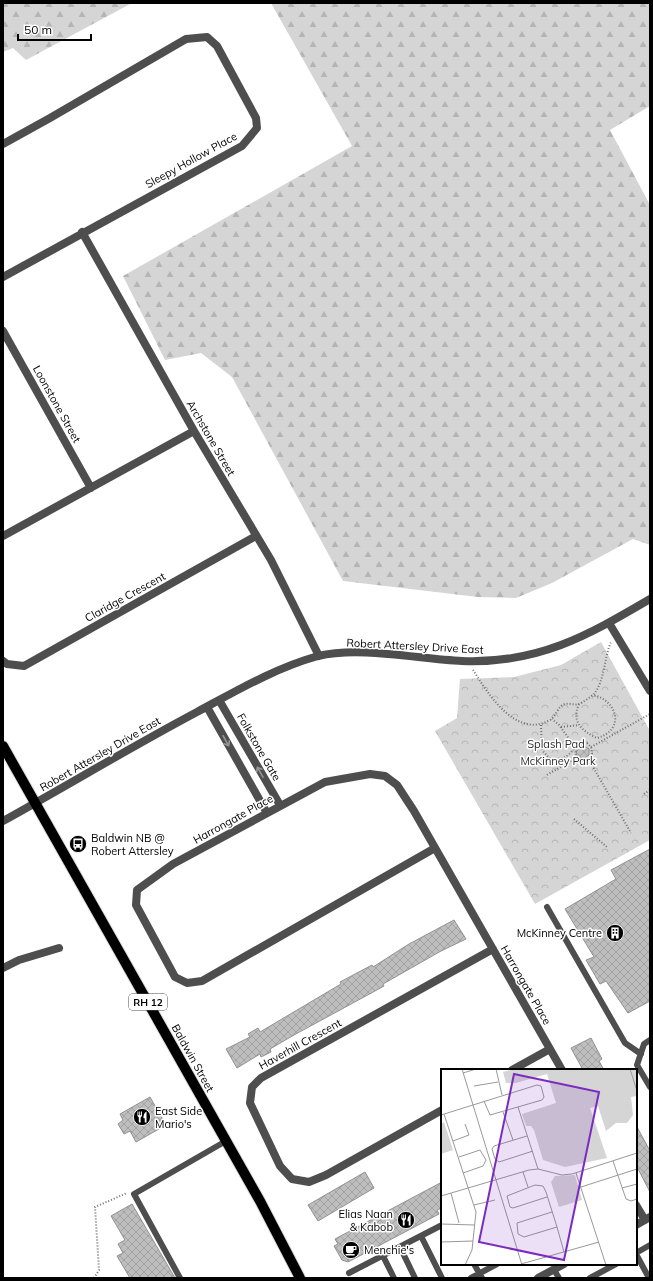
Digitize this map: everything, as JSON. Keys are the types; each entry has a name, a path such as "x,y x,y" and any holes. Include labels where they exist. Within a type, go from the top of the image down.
{"main road":[{"name":"Baldwin Street","path":"3,746 226,1141 300,1278"}],"street":[{"name":"Sleepy Hollow Place","path":"3,144 186,40 208,37 217,46 256,118 257,128 251,138 242,146 82,232 3,277"},
{"name":"Archstone Street","path":"82,232 194,431 270,560 319,656"},
{"name":"Loonstone Street","path":"3,331 91,488"},
{"path":"3,536 194,431"},
{"name":"Claridge Crescent","path":"3,661 7,664 24,666 256,536"},
{"name":"Robert Attersley Drive East","path":"3,821 35,804 102,764 256,680 319,656 353,652 466,661 505,660 543,652 577,640 650,599"},
{"path":"609,623 650,691"},
{"name":"Folkstone Gate","path":"219,700 280,805"},
{"path":"207,706 267,812"},
{"name":"Harrongate Place","path":"435,848 202,981 187,983 175,977 136,905 137,890 172,864 280,805 325,782 370,774 385,776 397,785 435,848 561,1069"},
{"path":"3,968 20,960 59,948"},
{"name":"Haverhill Crescent","path":"441,1111 326,1175 309,1182 292,1178 280,1166 250,1103 252,1087 262,1078 493,949"},
{"path":"514,1069 550,1049"},
{"path":"637,1206 647,1219 637,1224"},
{"path":"538,1278 562,1265"}],"lane":[{"path":"547,907 625,1043 641,1054"},
{"path":"650,1040 644,1044 637,1065 650,1087"},
{"path":"180,1278 134,1194 226,1141"},
{"path":"349,1273 441,1226"},
{"path":"421,1236 442,1278"},
{"path":"637,1253 650,1245"},
{"path":"400,1247 415,1278"},
{"path":"383,1256 394,1278"},
{"path":"637,1256 649,1278"},
{"path":"475,1265 481,1276"},
{"path":"471,1278 481,1276 496,1265"},
{"path":"590,1278 614,1265"},
{"path":"554,1270 559,1278"}],"path":[{"path":"593,695 606,700 616,719 613,729 607,735 597,738 586,733 577,721 575,712 579,704 593,695 598,687 610,644 616,634"},
{"path":"466,661 486,690 509,716 519,722 541,725 552,719 562,705 566,703 579,704"},
{"path":"591,748 650,714"},
{"path":"552,719 561,727 575,748 576,758 580,762 589,760"},
{"path":"541,725 542,750 549,758 559,760 566,758 575,748 587,743 591,748 592,754 589,760"},
{"path":"561,727 580,725"},
{"path":"547,775 576,758"},
{"path":"589,760 631,833"},
{"path":"644,794 650,790"},
{"path":"574,819 607,847"},
{"path":"94,1278 99,1270 95,1208 132,1191"}],"green space":[{"path":"3,3 132,3 26,60 13,48 3,52"},
{"path":"271,3 650,3 650,106 610,130 650,205 650,545 633,539 552,583 516,598 478,597 343,581 232,377 201,353 165,360 123,276 352,146"},
{"name":"McKinney Park","path":"601,642 650,731 650,840 535,904 435,731 457,718 460,679 514,677 561,665"}],"building":[{"path":"583,745 589,749 589,755 583,759 576,755 577,749"},
{"name":"McKinney Centre","path":"650,849 650,1001 628,1013 606,981 600,984 586,960 594,957 565,909 616,879 611,870"},
{"path":"454,920 466,939 441,951 383,984 384,986 294,1035 270,1049 271,1052 261,1057 260,1054 237,1068 226,1049 250,1037 248,1034 258,1028 260,1032 341,984 340,982 372,965 373,967 409,944"},
{"path":"591,1038 602,1059 599,1061 603,1069 582,1069 571,1048"},
{"name":"East Side Mario's","path":"150,1097 166,1125 136,1142 130,1131 124,1134 118,1124 123,1120 120,1114"},
{"path":"637,1127 650,1151 650,1192 637,1167"},
{"path":"365,1172 374,1188 318,1221 308,1205"},
{"path":"441,1183 441,1208 437,1210 439,1214 348,1262 342,1260 334,1246 338,1244 335,1239"},
{"path":"132,1204 175,1278 130,1278 117,1256 123,1253 118,1244 125,1240 111,1216"}],"place":[{"name":"Baldwin NB @ Robert Attersley","path":"78,844"},
{"name":"McKinney Centre","path":"615,933"},
{"name":"East Side Mario's","path":"142,1117"},
{"name":"Elias Naan & Kabob","path":"406,1220"},
{"name":"Menchie's","path":"351,1250"}],"park label":[{"name":"Splash Pad","path":"556,744"}]}
